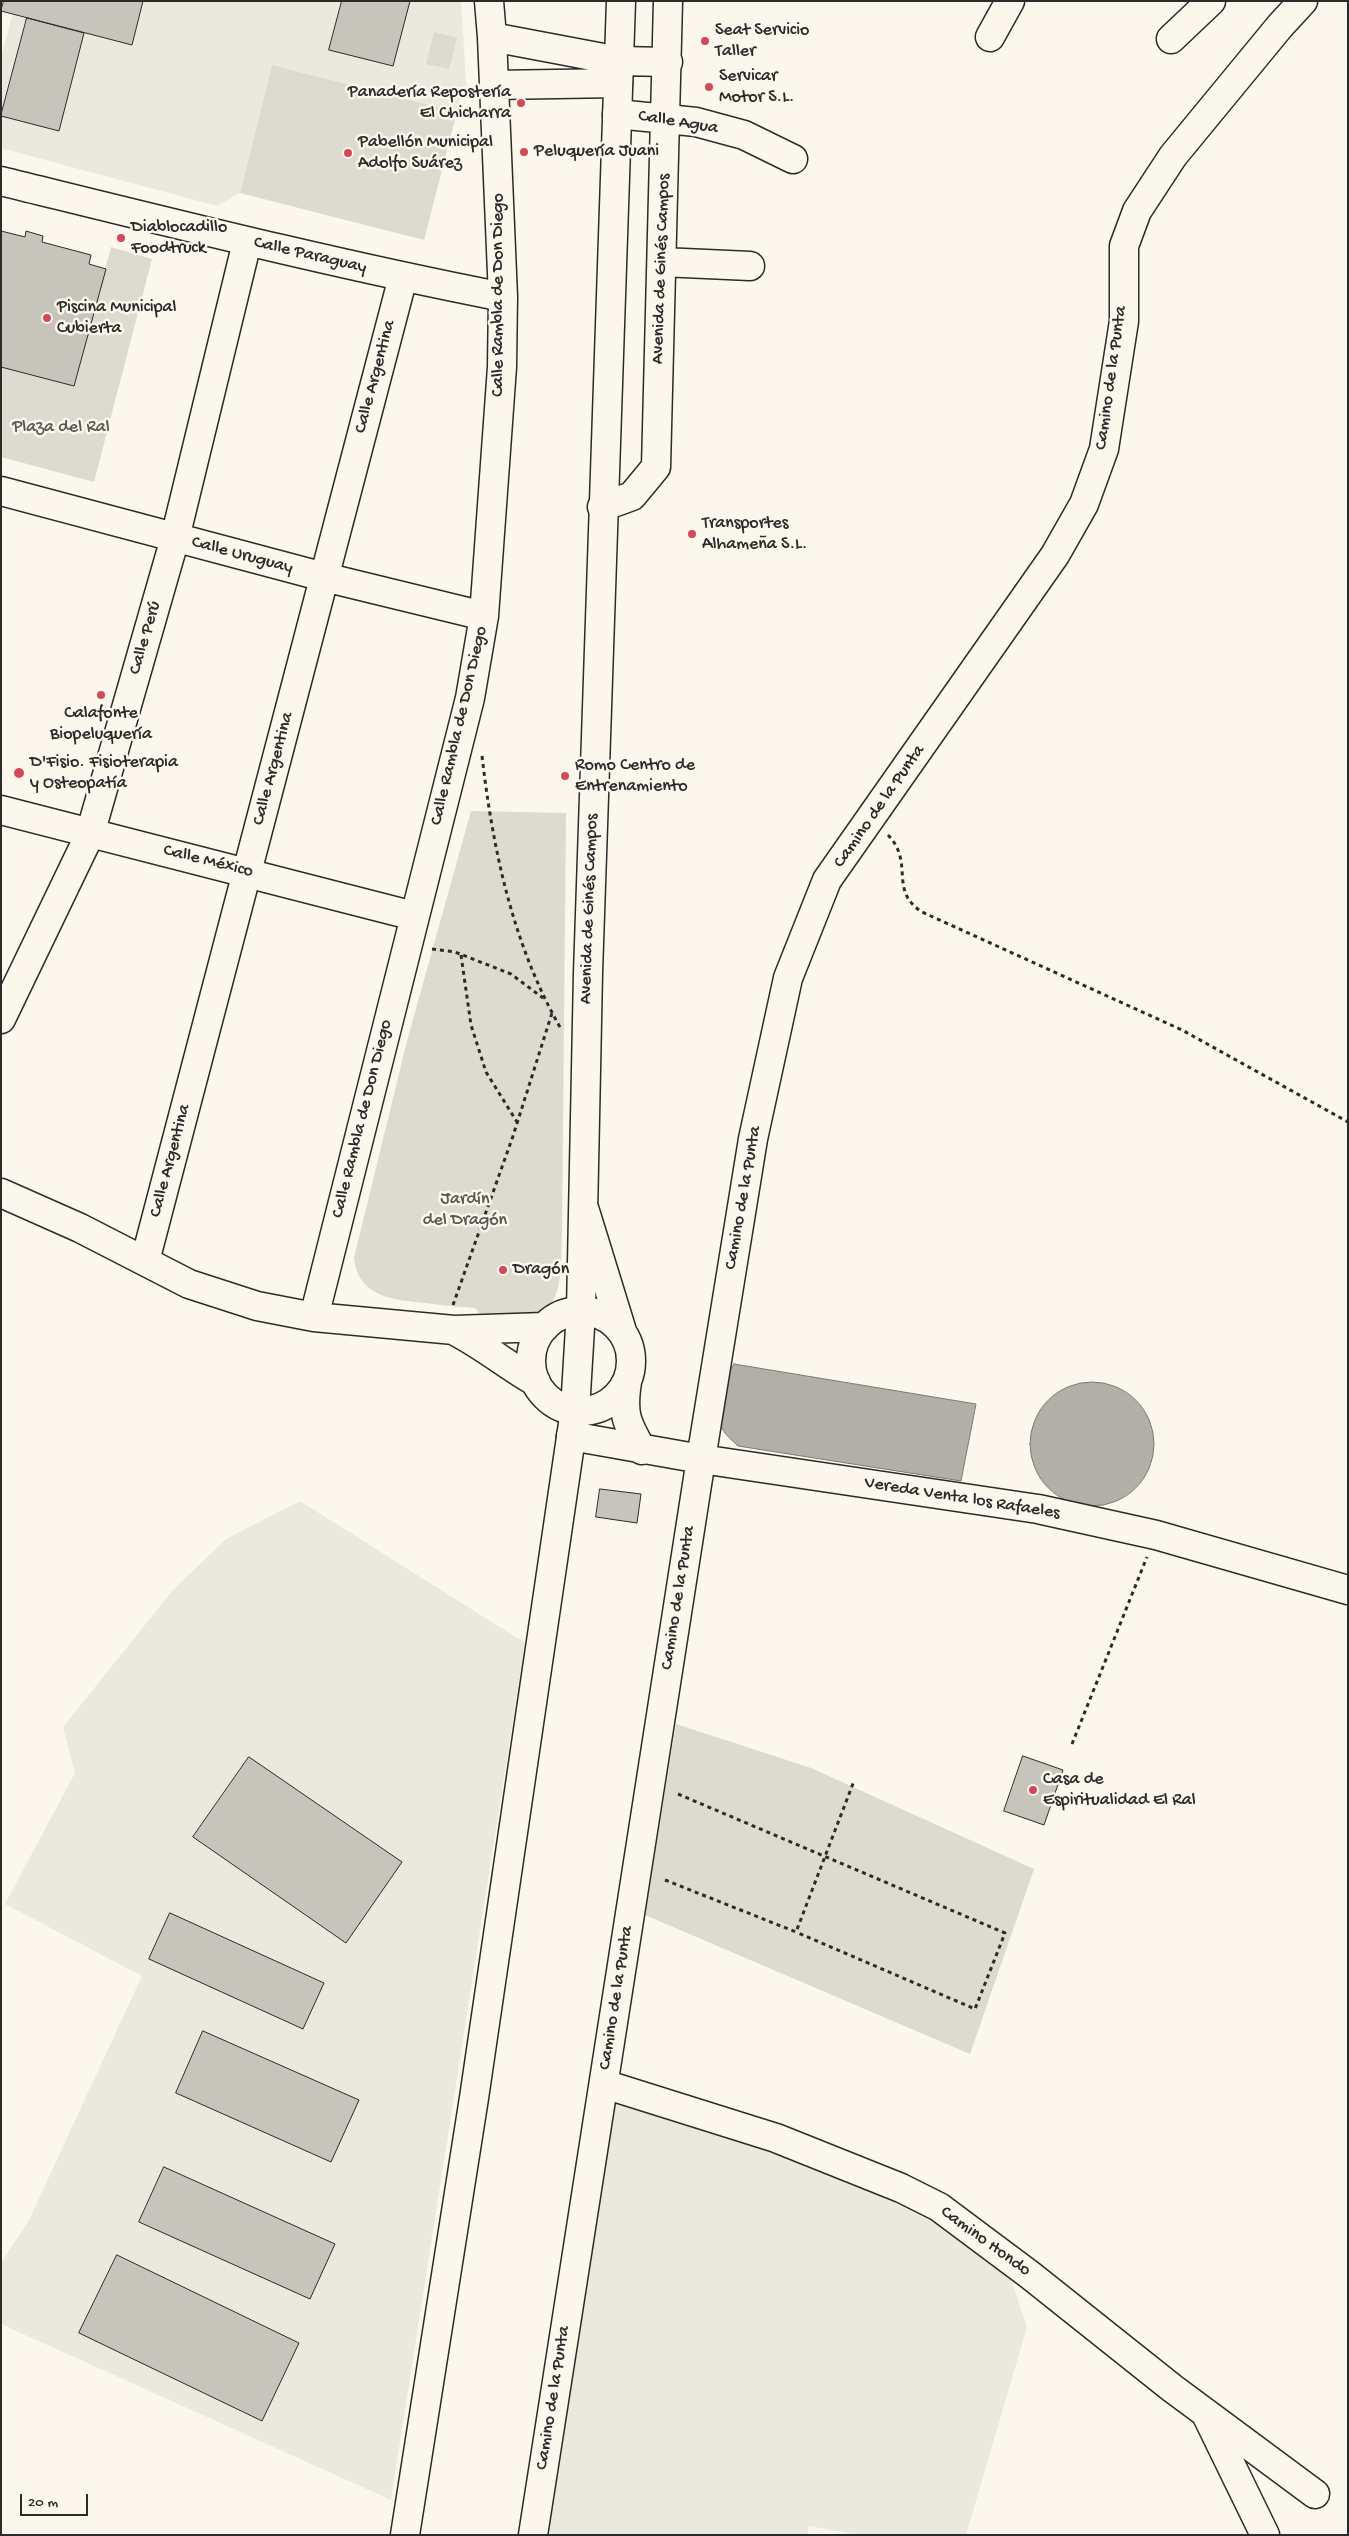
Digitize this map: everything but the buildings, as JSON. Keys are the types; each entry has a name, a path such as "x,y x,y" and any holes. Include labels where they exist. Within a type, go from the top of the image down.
{"street":[{"name":"Calle Rambla de Don Diego","path":"314,1317 470,698 484,616 502,367 503,297 489,1"},
{"name":"Avenida de Ginés Campos","path":"602,507 632,496 656,467 667,118 668,1"},
{"path":"1171,39 1211,1"},
{"name":"Camino de la Punta","path":"533,2535 701,1459 753,1139 788,978 827,880 1055,555 1084,504 1104,449 1124,321 1124,246 1137,212 1173,156 1280,26 1303,1"},
{"path":"990,37 1008,2"},
{"name":"Avenida de Ginés Campos","path":"405,2535 474,2098 573,1423 581,1311 588,963 620,4"},
{"path":"492,37 618,72"},
{"path":"494,85 618,72 668,62"},
{"name":"Calle Agua","path":"617,114 696,122 744,135 793,159"},
{"name":"Calle Paraguay","path":"1,181 246,242 402,277 503,297"},
{"name":"Calle Perú","path":"1,1019 90,834 175,538 246,242"},
{"path":"662,262 750,266"},
{"name":"Calle Argentina","path":"145,1260 402,277"},
{"name":"Calle Uruguay","path":"1,491 324,577 484,616"},
{"name":"Calle México","path":"1,810 90,834 247,871 414,916"},
{"path":"1,1193 145,1260 188,1284 257,1306 314,1317 449,1330 546,1327"},
{"path":"584,1206 622,1331 630,1347 631,1365 623,1406 628,1427 642,1450"},
{"path":"536,1382 532,1367 533,1350 539,1334 565,1314 581,1311 596,1313 609,1319 622,1331"},
{"name":"Vereda Venta los Rafaeles","path":"449,1330 482,1344 518,1372 536,1382 546,1396 559,1405 573,1423 642,1450 1038,1510 1156,1535 1348,1590"},
{"path":"573,1423 591,1410 605,1404 618,1395 627,1382"},
{"name":"Camino Hondo","path":"604,2084 776,2138 901,2188 940,2207 1030,2275 1205,2413 1315,2494"},
{"path":"1205,2413 1265,2535"}],"path":[{"path":"482,754 488,810 508,905 544,998 562,1030"},
{"path":"868,824 886,833 896,844 902,856 902,883 905,896 913,906 922,912 1182,1030 1348,1122"},
{"path":"407,945 461,954 511,974 544,998"},
{"path":"461,954 471,1025 486,1072 517,1122"},
{"path":"449,1330 552,1013"},
{"path":"1072,1744 1156,1535"},
{"path":"796,1932 827,1856 854,1781"},
{"path":"665,1880 796,1932 975,2009 1005,1932 678,1794"}],"shaded area":[{"path":"16,1 461,1 467,96 461,95 457,112 272,65 240,193 217,206 1,148 1,58"},
{"path":"734,1364 976,1404 961,1481 738,1446 725,1433 720,1422 722,1395 727,1377"},
{"path":"1092,1382 1116,1387 1136,1400 1149,1420 1154,1444 1149,1468 1136,1488 1116,1501 1092,1506 1068,1501 1048,1488 1035,1468 1030,1444 1035,1420 1048,1400 1068,1387"},
{"path":"300,1501 525,1643 391,2500 1,2324 1,2263 28,2222 142,1976 5,1904 75,1773 63,1727 173,1590 226,1539"},
{"path":"636,2099 900,2195 1009,2273 1027,2327 966,2535 859,2535 809,2526 807,2535 541,2535 611,2100"}],"green space":[{"path":"434,32 457,38 449,69 426,64"},
{"name":"Pabellón Municipal Adolfo Suárez","path":"272,65 457,112 424,240 240,193"},
{"name":"Plaza del Ral","path":"111,247 152,259 94,482 1,457 1,367 74,386"},
{"name":"Jardín del Dragón","path":"471,811 566,813 560,1272 555,1297 548,1307 539,1314 525,1318 479,1313 475,1308 390,1298 370,1289 362,1281 354,1258 407,1041"},
{"path":"676,1724 811,1768 1034,1869 970,2054 645,1915"}],"place":[{"name":"Seat Servicio Taller","path":"705,41"},
{"name":"Servicar Motor S.L.","path":"709,87"},
{"name":"Panadería Repostería El Chicharra","path":"521,103"},
{"name":"Peluquería Juani","path":"524,152"},
{"name":"Pabellón Municipal Adolfo Suárez","path":"348,153"},
{"name":"Diablocadillo Foodtruck","path":"121,238"},
{"name":"Piscina Municipal Cubierta","path":"47,318"},
{"name":"Transportes Alhameña S.L.","path":"692,534"},
{"name":"Calafonte Biopeluquería","path":"101,695"},
{"name":"D'Fisio. Fisioterapia y Osteopatía","path":"19,773"},
{"name":"Romo Centro de Entrenamiento","path":"565,776"},
{"name":"Dragón","path":"503,1270"},
{"name":"Casa de Espiritualidad El Ral","path":"1033,1790"}]}
